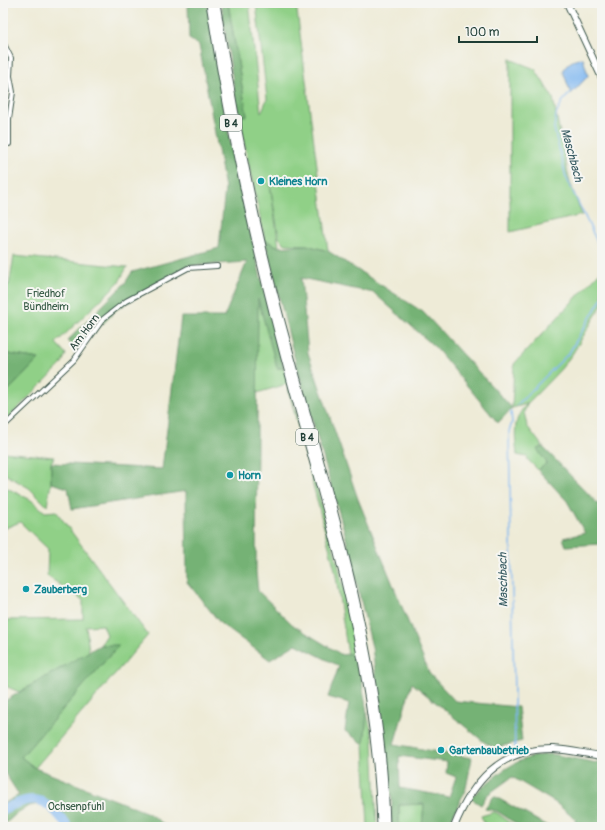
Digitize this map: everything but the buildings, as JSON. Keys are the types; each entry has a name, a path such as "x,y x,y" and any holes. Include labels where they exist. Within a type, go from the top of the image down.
{"highway":[{"name":"B 4","path":"210,3 234,139 258,242 359,613 379,723 383,803 386,827"},
{"name":"B 4","path":"216,3 258,242"},
{"name":"B 4","path":"381,827 383,803"}],"street":[{"path":"567,3 602,78"},
{"path":"3,42 11,58 10,76 13,92 9,119 9,144"},
{"path":"3,121 9,119"},
{"name":"Am Horn","path":"3,427 74,360 102,319 126,301 188,268 217,266"},
{"path":"454,827 461,809 475,786 490,770 507,759 526,752 552,749 602,756"}],"green space":[{"name":"Horn","path":"188,3 207,3 230,142 260,274 284,368 277,368 258,299 256,572 258,591 293,625 342,655 357,652 367,713 364,744 345,731 349,703 328,697 339,666 296,644 270,660 221,624 187,582 186,491 72,509 68,488 51,483 51,463 162,469 181,317 224,317 247,262 187,266 116,310 77,351 67,341 125,283 132,272 219,248 225,188 199,45 189,39"},
{"path":"221,3 228,3 247,116 238,115"},
{"path":"228,3 249,3 261,113 267,99 256,3 296,3 328,251 307,245 285,244 279,238 270,184 279,247 265,240 238,115 247,116"},
{"path":"510,59 535,69 553,98 569,179 582,215 510,232"},
{"path":"265,240 279,247 307,245 328,251 423,312 512,408 498,423 436,348 374,293 301,278 308,353 358,499 429,673 455,701 518,707 522,741 495,748 484,742 412,683 394,744 472,758 466,788 448,827 422,827 424,804 399,805 399,827 391,827 392,802 372,647 344,530 294,356","holes":["399,756 447,762 446,773 456,777 449,797 400,788"]},
{"name":"Friedhof Bündheim","path":"14,256 127,267 119,282 56,343 66,354 61,365 3,423 3,396 39,359 3,353 3,284 9,285"},
{"path":"602,270 602,305 573,353 561,369 528,403 524,412 527,426 543,447 537,449 547,463 538,470 527,457 517,455 515,434 517,421 519,415 527,404 512,408 514,364"},
{"path":"258,298 277,368 284,368 339,568 357,652 348,655 335,570 287,384 257,393"},
{"path":"3,353 39,359 3,396"},
{"path":"543,447 602,508 602,544 566,546 563,538 585,533 567,501 538,470 547,463 537,449"},
{"path":"3,452 54,457 51,463 51,483 47,506 29,488 3,473"},
{"path":"3,486 31,500 45,512 56,511 148,635 35,768 21,757 118,646 100,645 107,635 103,625 86,626 89,652 19,692 3,685 3,620 83,619 83,600 47,576 48,549 20,522 3,529"},
{"name":"Ochsenpfuhl","path":"100,645 119,645 21,757 35,768 148,813 168,827 73,827 46,807 40,805 34,805 22,810 3,826 3,804 19,795 3,770 3,702"},
{"path":"367,713 373,738 377,827 368,827 364,744"},
{"path":"551,754 602,764 602,827 572,827 576,820 556,803 512,777 487,795 481,805 470,798 498,774 516,763 527,758"},
{"path":"494,796 549,827 521,827 497,811 485,809"},
{"path":"424,804 422,827 399,827 399,805"},
{"path":"494,812 516,827 486,827 481,816"}],"water":[{"path":"583,58 588,76 571,94 563,71 571,62"}],"waterway":[{"name":"Maschbach","path":"571,92 562,102 556,115 554,128 566,177 602,252"},
{"name":"Maschbach","path":"517,405 569,353 602,298"},
{"name":"Maschbach","path":"511,412 512,423 509,431 515,748"},
{"path":"3,810 24,801 40,801 47,804 54,810 68,827"}],"place":[{"name":"Kleines Horn","path":"261,181"},
{"name":"Horn","path":"230,475"},
{"name":"Zauberberg","path":"26,589"},
{"name":"Gartenbaubetrieb","path":"441,750"}]}
